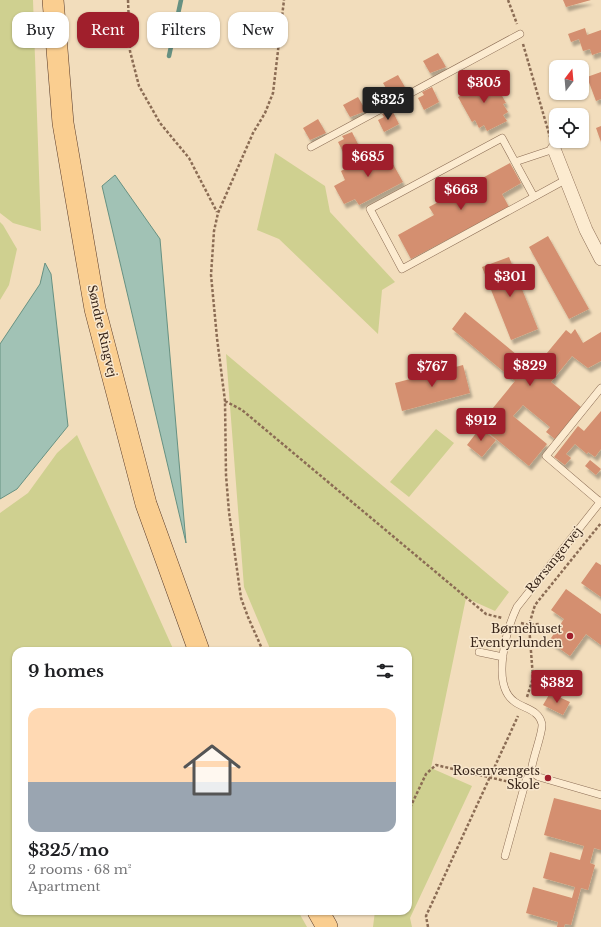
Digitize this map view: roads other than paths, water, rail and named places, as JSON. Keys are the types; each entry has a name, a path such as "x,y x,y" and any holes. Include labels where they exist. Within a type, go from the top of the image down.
{"main road":[{"name":"Søndre Ringvej","path":"54,0 63,123 96,309 146,504 198,647"},
{"path":"320,915 327,927"}],"street":[{"path":"554,149 586,230 601,260"}],"lane":[{"path":"311,147 520,34"},
{"path":"534,197 502,138 370,209 402,269 534,197 567,179"},
{"path":"515,162 554,149"},
{"path":"600,502 546,456 601,388"},
{"name":"Rørsangervej","path":"505,856 525,785 531,772 531,762 542,726 539,716 514,702 505,690 502,674 503,657 511,620 522,601 600,502"},
{"path":"479,652 503,657"},
{"path":"531,772 539,777 601,794"}],"waterway":[{"path":"169,56 181,0"}],"place":[{"name":"Børnehuset Eventyrlunden","path":"570,636"},
{"name":"Rosenvængets Skole","path":"548,778"}]}
